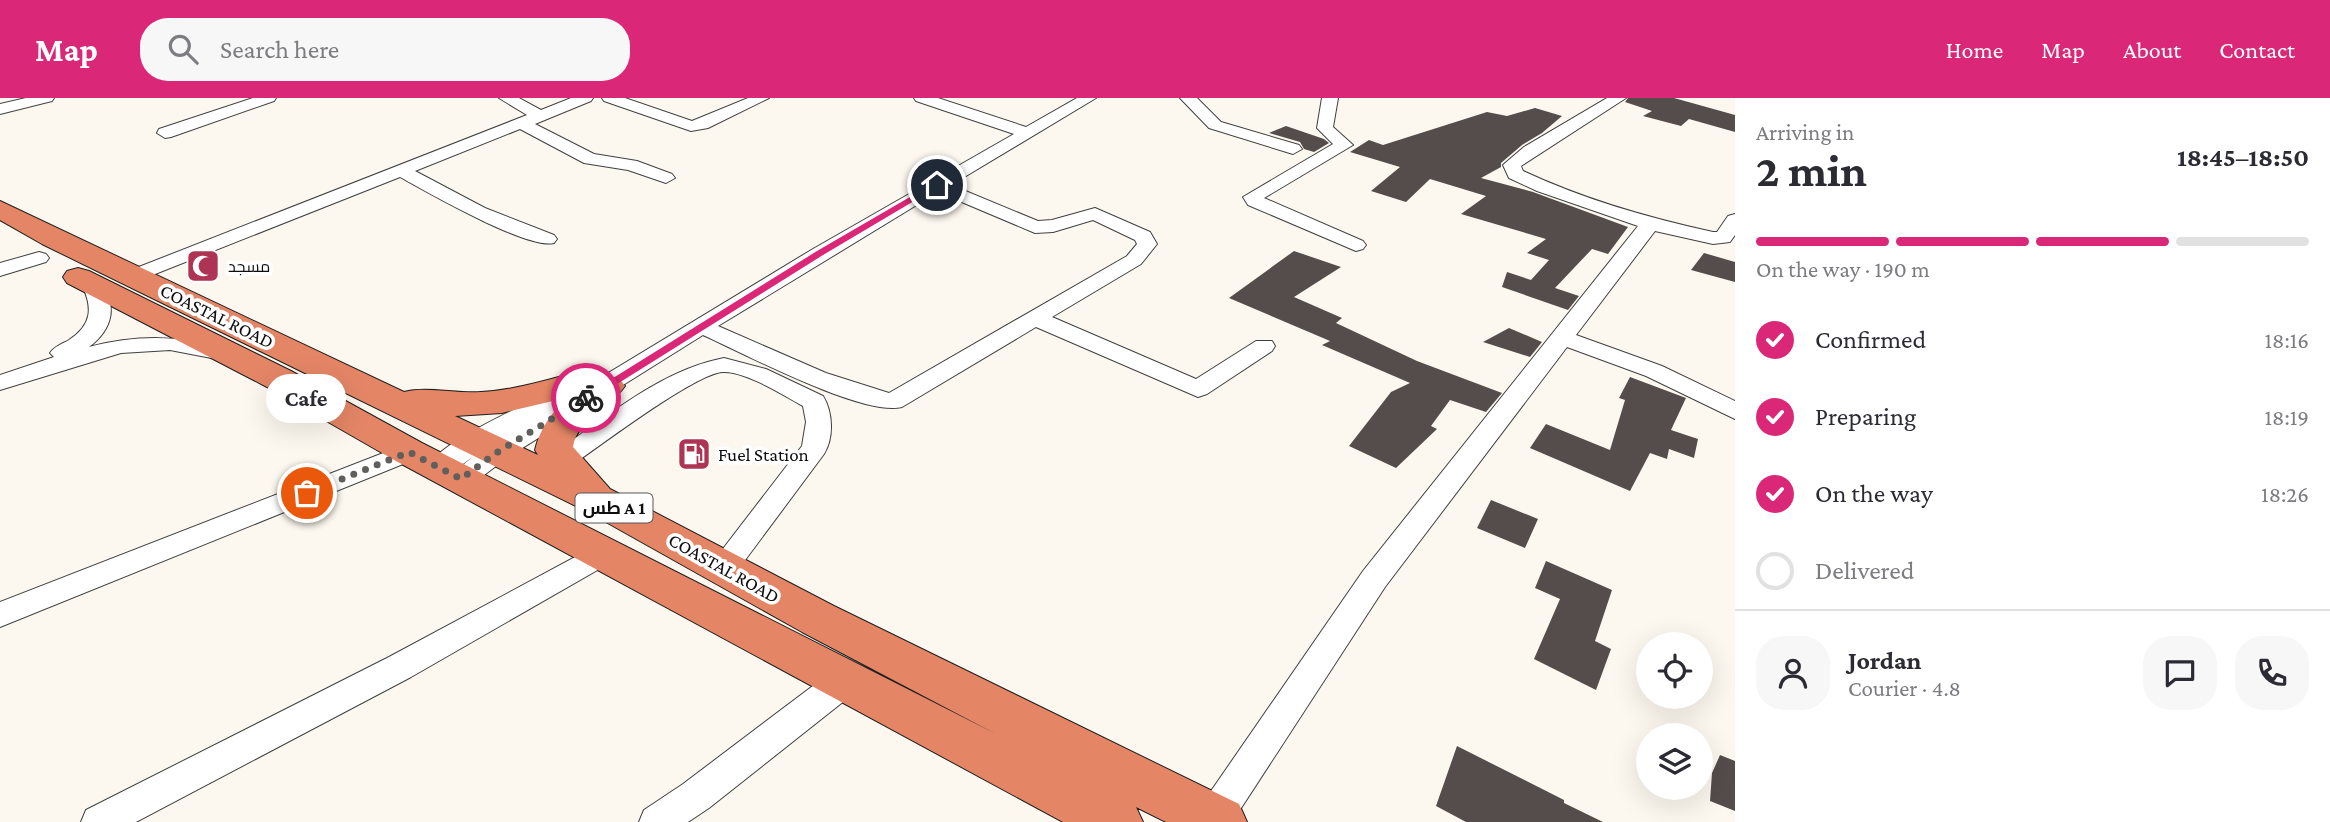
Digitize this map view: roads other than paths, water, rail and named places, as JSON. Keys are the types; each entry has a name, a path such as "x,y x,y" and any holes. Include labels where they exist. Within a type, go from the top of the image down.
{"highway":[{"name":"COASTAL ROAD","path":"0,209 52,238 380,396 456,459 604,552 1116,822"},
{"name":"COASTAL ROAD","path":"0,240 279,379 456,459 602,502 818,619 1217,820"},
{"path":"380,396 465,407 598,383"},
{"path":"598,383 555,436 554,450 602,502"}],"street":[{"path":"0,109 46,98"},
{"path":"165,133 268,98"},
{"path":"507,98 541,116"},
{"path":"133,276 585,98"},
{"path":"610,98 691,127 702,125 761,98"},
{"path":"922,98 1026,132"},
{"path":"0,615 456,459 703,327 820,253 1088,98"},
{"path":"1188,98 1215,125 1293,149"},
{"path":"1330,98 1325,128 1344,145 1252,197 1255,201 1356,245"},
{"path":"1618,98 1530,151 1512,165 1512,169 1533,184 1650,224 1723,238 1735,220"},
{"path":"521,123 590,159 626,164 666,178"},
{"path":"402,171 478,212 547,239"},
{"path":"703,327 818,378 867,396 893,401 1142,253 1146,239 1099,215 1035,227 937,185"},
{"path":"1217,820 1374,579 1650,224"},
{"path":"598,383 801,258 820,253"},
{"path":"0,270 39,258"},
{"path":"0,383 68,350 86,338 103,314 103,302 93,285"},
{"path":"1035,318 1198,389 1264,346"},
{"path":"1563,338 1654,371 1735,411"},
{"path":"0,383 84,355 129,345 165,343 229,354"},
{"path":"562,460 689,377 723,365 779,383 814,402 820,422 815,447 724,567"},
{"path":"99,822 400,667 604,552"},
{"path":"657,822 696,796 846,680"}],"place":[{"name":"مسجد","path":"203,266"},
{"name":"Fuel Station","path":"694,454"},
{"name":"Cafe","path":"307,493"}]}
